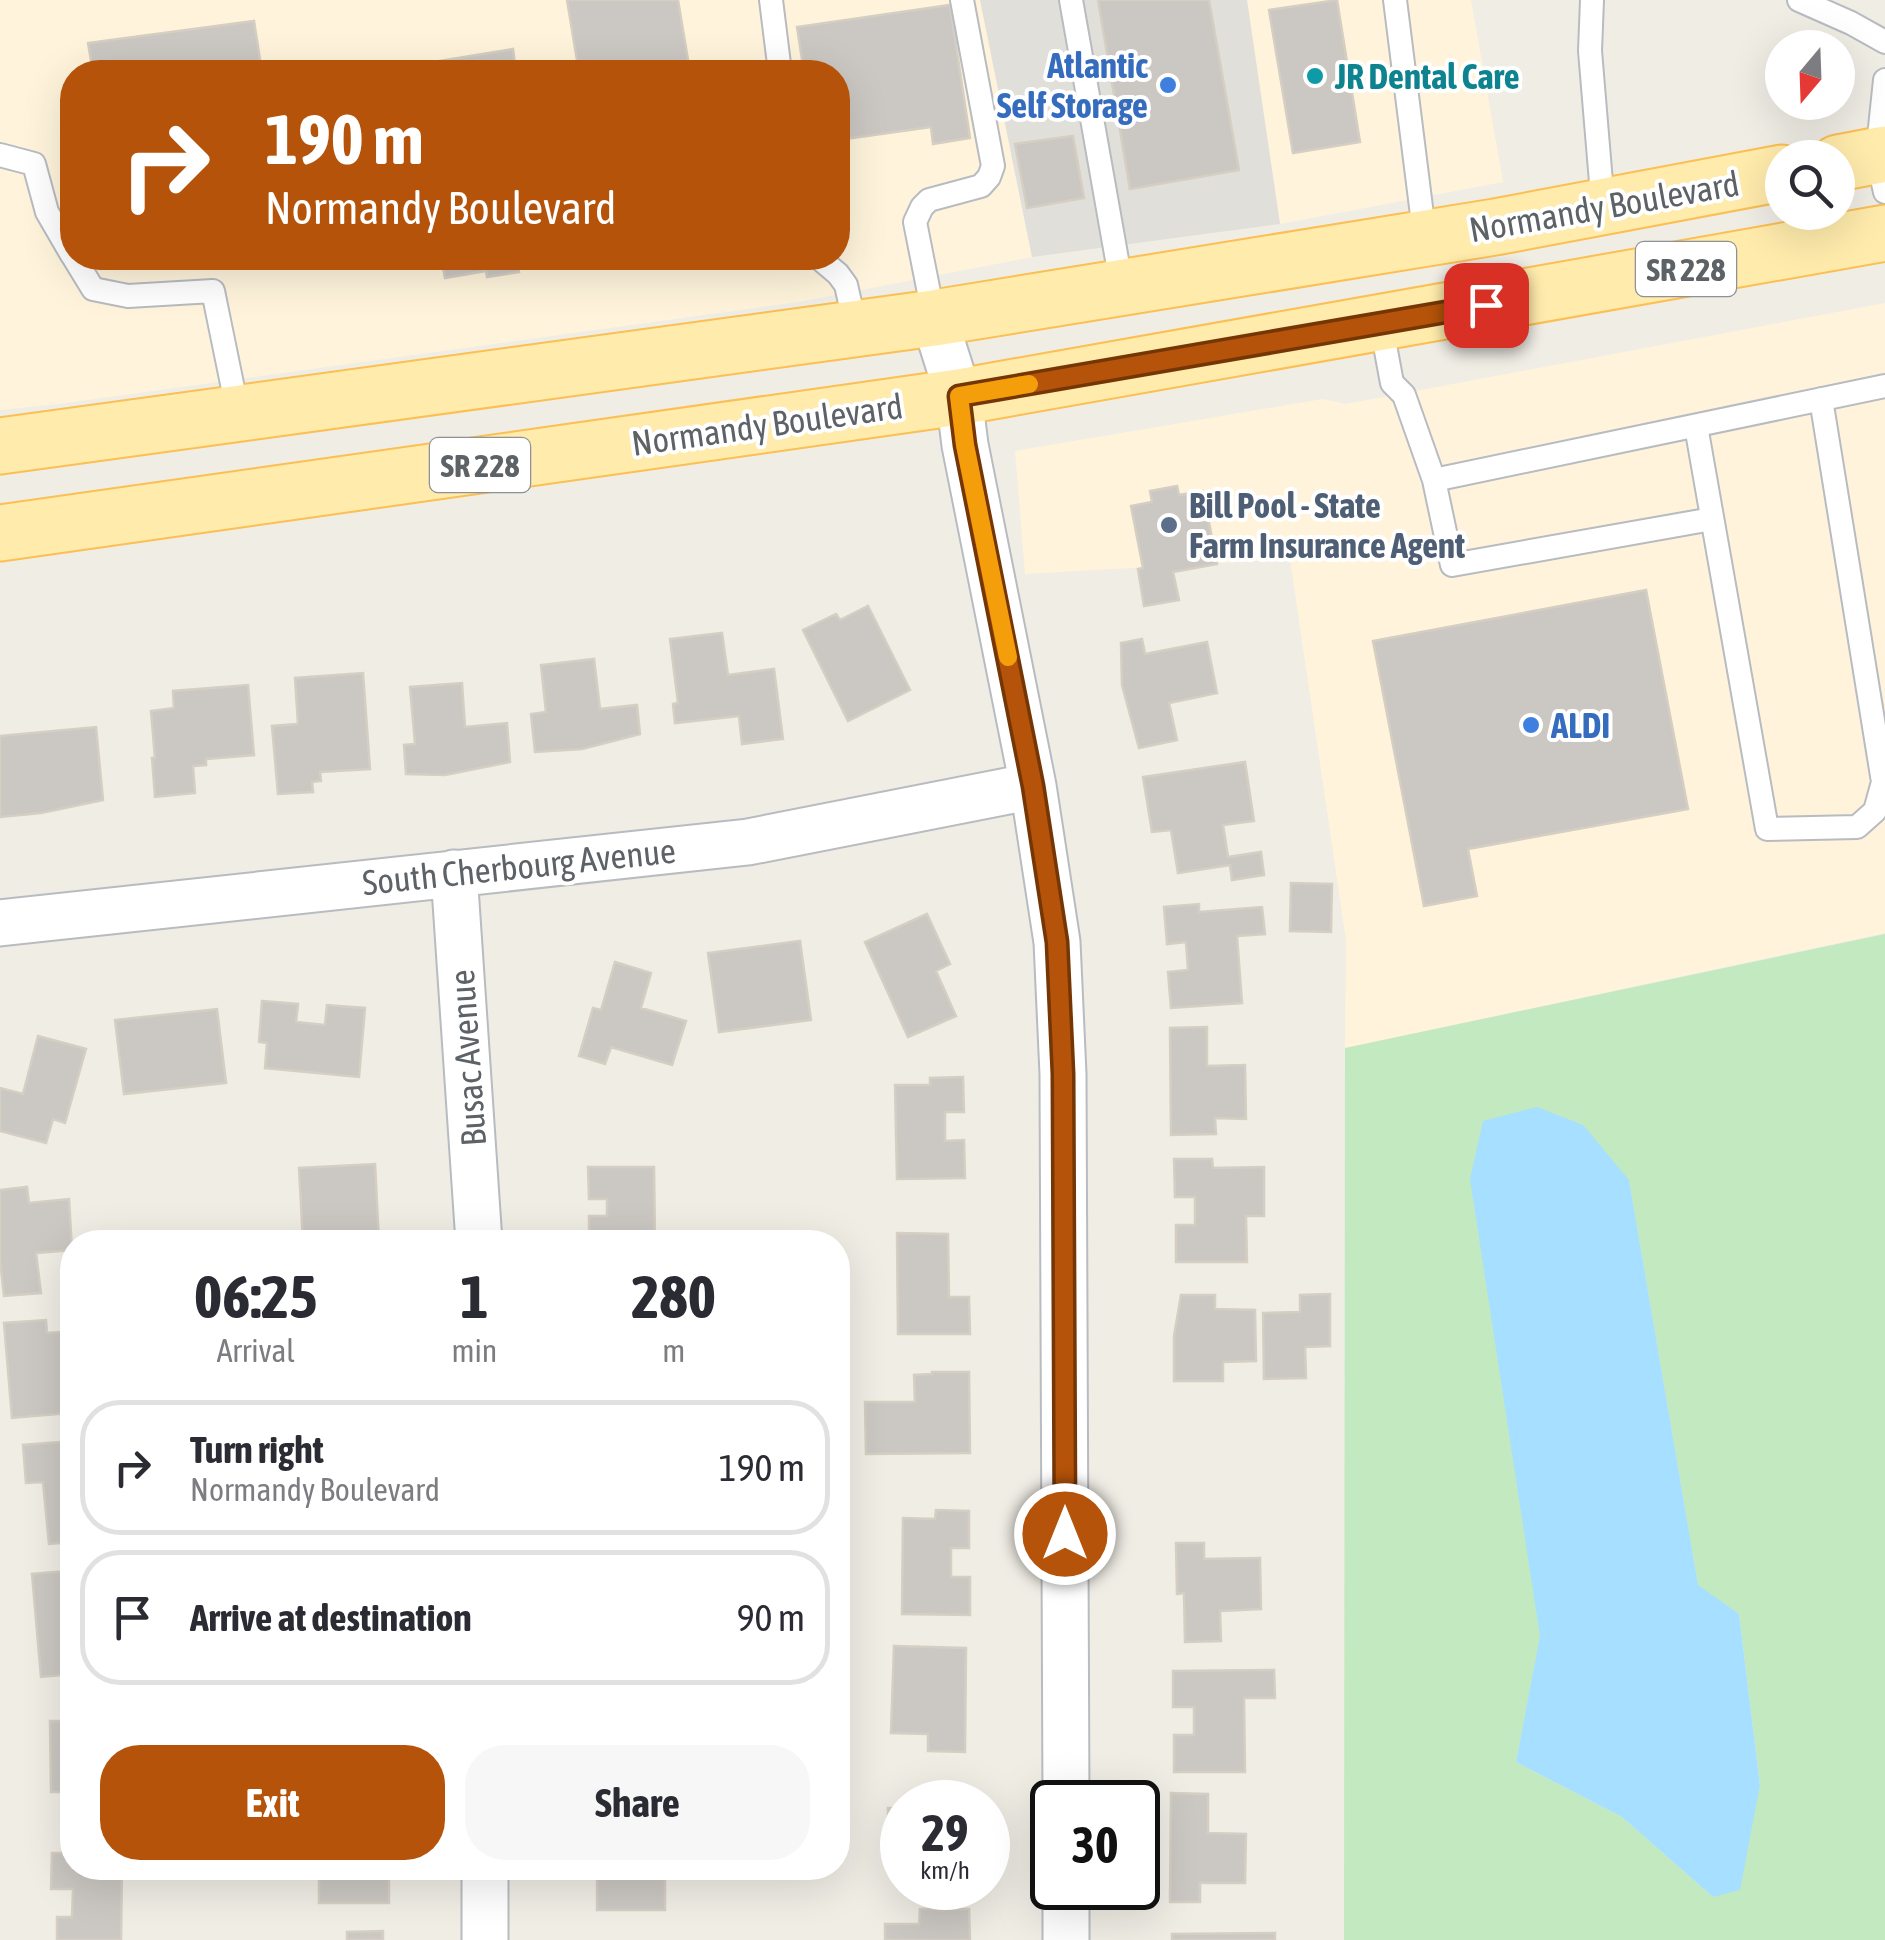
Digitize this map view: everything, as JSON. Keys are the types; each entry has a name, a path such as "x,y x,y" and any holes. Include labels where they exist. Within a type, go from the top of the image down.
{"main road":[{"name":"Normandy Boulevard","path":"0,446 934,318 1425,239 1765,176"},
{"name":"Normandy Boulevard","path":"0,533 959,396 1885,233"}],"street":[{"path":"934,318 959,396 965,445 1033,786 1057,942 1063,1074 1066,1780"},
{"name":"South Cherbourg Avenue","path":"0,923 748,842 1033,786"},
{"name":"Busac Avenue","path":"454,872 478,1230"},
{"path":"485,1880 486,1940"},
{"path":"1066,1910 1066,1940"}],"lane":[{"path":"771,0 778,60"},
{"path":"934,318 915,222 928,200 980,186 989,178 993,166 962,0"},
{"path":"1071,0 1122,288"},
{"path":"1396,0 1425,239"},
{"path":"1592,0 1590,51 1603,207"},
{"path":"1799,0 1885,42"},
{"path":"1871,166 1885,80"},
{"path":"0,155 34,164 46,212 60,235"},
{"path":"81,270 93,289 128,296 213,290 238,413"},
{"path":"833,270 846,286 856,329"},
{"path":"1381,324 1392,383 1404,395 1434,480 1452,566 1712,520"},
{"path":"1434,480 1885,386"},
{"path":"1696,426 1767,829 1857,827 1875,811 1883,782 1821,400"}],"shaded area":[{"path":"0,0 980,0 1032,257 799,302 0,410"},
{"path":"980,0 1247,0 1280,224 1032,257"},
{"path":"1247,0 1471,0 1503,182 1280,224"},
{"path":"1885,303 1885,933 1345,1048 1346,940 1290,559 1025,574 1015,451 1323,399 1346,404"}],"green space":[{"path":"1885,934 1885,1940 1344,1940 1345,1048","holes":["1629,1181 1698,1586 1739,1614 1760,1785 1713,1897 1622,1817 1516,1762"]}],"water":[{"path":"1537,1107 1583,1125 1629,1180 1698,1585 1739,1614 1760,1785 1740,1890 1713,1897 1622,1817 1516,1762 1540,1636 1470,1179 1483,1121"}],"building":[{"path":"567,0 678,0 688,60 577,60"},
{"name":"Atlantic Self Storage","path":"1098,0 1209,0 1239,170 1130,189"},
{"name":"JR Dental Care","path":"1337,0 1360,142 1293,153 1269,10"},
{"path":"950,5 970,138 933,144 931,127 850,138 850,60 802,60 797,27"},
{"path":"254,21 260,60 91,60 88,43"},
{"path":"513,49 514,60 445,60"},
{"name":"Atlantic Self Storage","path":"1073,136 1084,198 1027,208 1015,144"},
{"path":"443,270 519,270 519,272 487,277 486,271 445,278"},
{"path":"1177,486 1179,495 1203,491 1217,564 1173,572 1179,600 1144,606 1138,569 1143,568 1131,506 1152,502 1150,491"},
{"name":"ALDI","path":"1646,590 1688,809 1468,849 1477,896 1424,906 1373,641"},
{"path":"868,606 910,690 848,721 803,630 836,614 840,620"},
{"path":"722,633 728,675 774,669 783,739 742,744 739,716 675,723 673,704 678,703 670,639"},
{"path":"1142,639 1145,654 1207,642 1217,693 1169,703 1177,740 1139,748 1122,685 1121,643"},
{"path":"594,659 600,709 637,705 640,734 582,749 535,752 531,714 546,712 541,665"},
{"path":"363,673 370,769 320,772 321,781 312,782 313,792 278,794 272,726 298,724 295,678"},
{"path":"462,683 465,727 507,723 510,762 445,775 406,774 404,745 415,744 410,687"},
{"path":"248,685 254,755 206,759 206,765 193,766 195,793 155,797 151,711 174,708 173,691"},
{"path":"96,727 103,800 0,817 0,736"},
{"path":"1245,762 1254,821 1223,825 1228,857 1261,852 1264,875 1232,880 1230,865 1178,873 1171,830 1152,832 1143,777"},
{"path":"1291,883 1332,884 1331,932 1290,931"},
{"path":"1199,904 1199,912 1262,907 1265,934 1237,936 1242,1003 1171,1008 1168,972 1188,970 1186,942 1167,944 1164,907"},
{"path":"927,914 950,964 936,971 956,1016 908,1037 865,942"},
{"path":"800,941 811,1020 719,1032 708,953"},
{"path":"615,962 651,973 641,1008 686,1021 672,1065 611,1047 605,1064 579,1056 593,1008 601,1010"},
{"path":"262,1001 298,1004 296,1022 325,1025 327,1005 365,1008 359,1077 265,1068 267,1043 259,1042"},
{"path":"217,1009 226,1083 124,1094 115,1020"},
{"path":"1207,1027 1207,1066 1245,1065 1246,1119 1215,1118 1216,1134 1171,1135 1170,1028"},
{"path":"38,1036 86,1049 65,1123 53,1119 46,1143 0,1131 0,1088 23,1094"},
{"path":"963,1077 964,1112 945,1112 945,1141 964,1140 965,1178 897,1179 895,1085 930,1085 930,1078"},
{"path":"1174,1159 1212,1159 1213,1168 1264,1167 1264,1216 1246,1216 1247,1262 1176,1262 1176,1225 1195,1225 1195,1197 1175,1197"},
{"path":"375,1164 378,1230 302,1230 299,1168"},
{"path":"588,1167 654,1167 655,1230 589,1230 589,1216 607,1216 607,1199 589,1199"},
{"path":"27,1187 29,1203 69,1199 71,1230 60,1230 60,1251 36,1253 41,1293 4,1296 0,1190"},
{"path":"897,1233 948,1234 949,1297 969,1297 970,1334 898,1334"},
{"path":"1330,1294 1330,1346 1305,1347 1306,1378 1264,1379 1263,1313 1300,1312 1300,1295"},
{"path":"1181,1295 1215,1295 1215,1309 1255,1310 1256,1361 1223,1362 1223,1381 1174,1381 1174,1336"},
{"path":"46,1320 47,1333 60,1332 60,1414 12,1418 4,1323"},
{"path":"969,1372 970,1453 866,1454 865,1402 915,1402 914,1375"},
{"path":"60,1442 60,1543 49,1544 43,1482 26,1483 23,1445"},
{"path":"936,1510 969,1511 969,1548 951,1548 951,1577 970,1577 970,1615 902,1614 903,1518 935,1519"},
{"path":"1176,1543 1204,1543 1204,1559 1260,1558 1261,1609 1220,1611 1221,1641 1185,1642 1184,1593 1177,1594"},
{"path":"60,1572 60,1675 41,1677 32,1574"},
{"path":"894,1646 966,1648 965,1752 928,1751 928,1734 891,1733"},
{"path":"1274,1670 1275,1698 1244,1698 1245,1772 1174,1772 1174,1735 1194,1735 1194,1707 1173,1707 1173,1671"},
{"path":"50,1721 60,1721 60,1792 51,1792"},
{"path":"1171,1793 1208,1794 1208,1833 1246,1834 1245,1883 1200,1883 1200,1902 1170,1902"},
{"path":"52,1853 60,1853 60,1880 122,1880 121,1940 57,1940 57,1917 72,1917 73,1889 51,1889"},
{"path":"319,1880 389,1880 389,1903 319,1903"},
{"path":"597,1880 665,1880 665,1910 597,1910"},
{"path":"920,1910 969,1910 970,1940 885,1940 885,1924 919,1924"},
{"path":"383,1931 383,1940 347,1940 347,1932"},
{"path":"1275,1933 1275,1940 1172,1940 1172,1934"}],"slow traffic":[{"path":"1008,657 965,445 959,396 1029,384"}],"place":[{"name":"JR Dental Care","path":"1315,76"},
{"name":"Atlantic Self Storage","path":"1168,85"},
{"name":"Bill Pool - State Farm Insurance Agent","path":"1169,525"},
{"name":"ALDI","path":"1531,725"}],"route":[{"path":"1065,1534 1063,1074 1057,942 1033,786 965,445 959,396 1486,305"}]}
